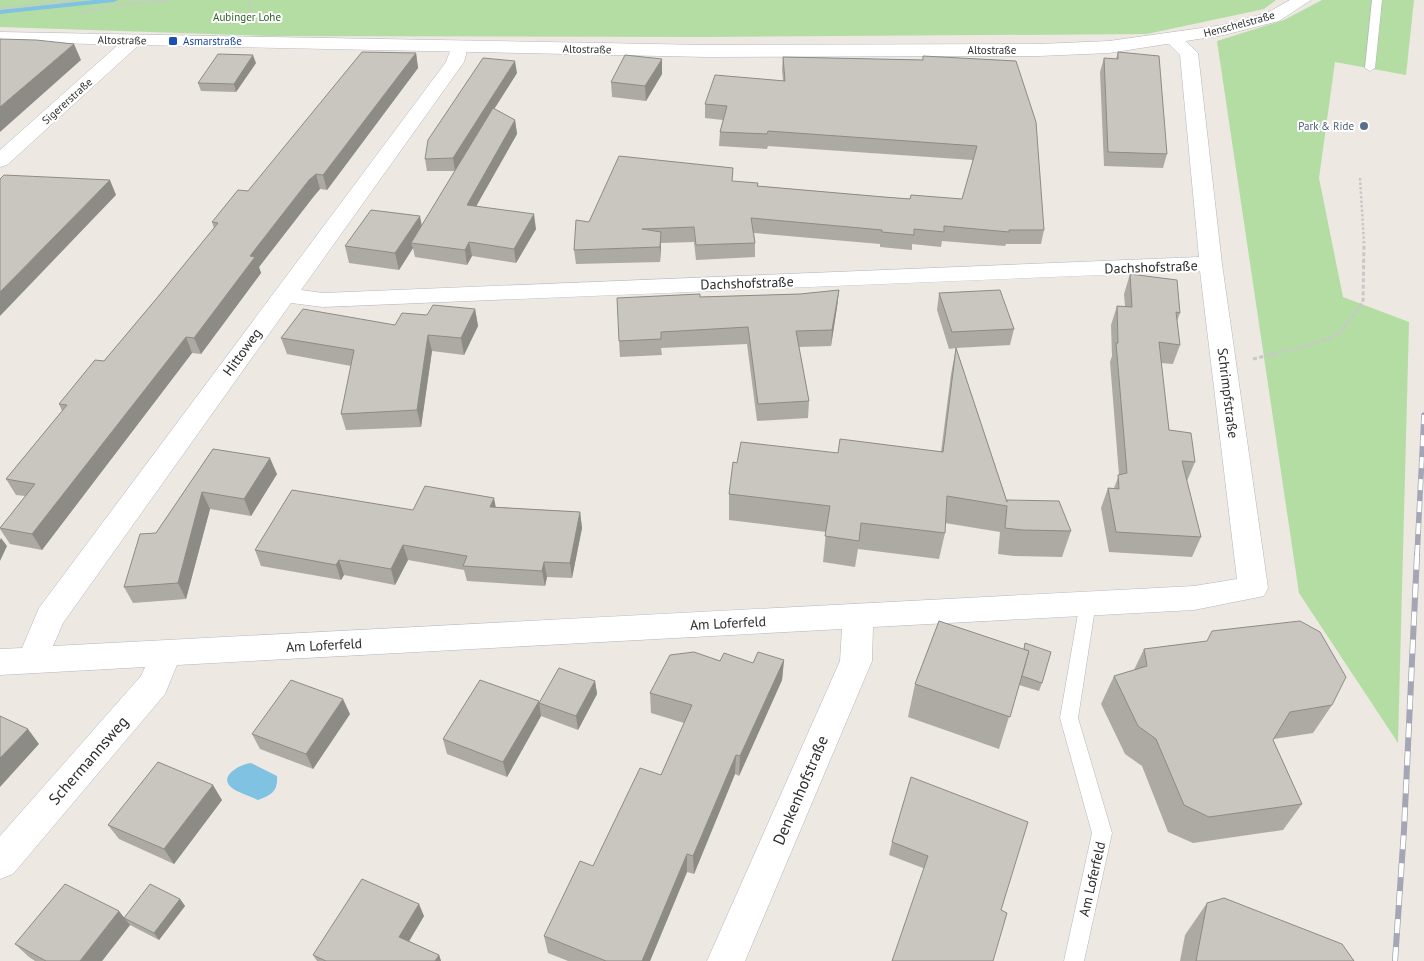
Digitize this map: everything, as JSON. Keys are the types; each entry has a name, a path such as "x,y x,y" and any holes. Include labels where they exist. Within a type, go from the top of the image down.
{"street":[{"name":"Henschelstraße","path":"1174,39 1224,30 1273,17 1302,0"},
{"name":"Altostraße","path":"0,37 459,48 708,51 1029,50 1109,47 1174,39"},
{"name":"Schrimpfstraße","path":"1088,602 1194,598 1253,588 1211,264 1188,53 1174,39"},
{"name":"Sigererstraße","path":"0,161 134,40"},
{"name":"Hittoweg","path":"32,660 50,616 455,62 459,48"},
{"name":"Dachshofstraße","path":"283,295 323,300 1211,264"},
{"name":"Am Loferfeld","path":"0,662 1088,602"},
{"name":"Denkenhofstraße","path":"726,961 856,661 858,616"},
{"name":"Schermannsweg","path":"0,862 154,684 166,653"}],"lane":[{"path":"1370,68 1377,0"},
{"name":"Am Loferfeld","path":"1074,961 1102,833 1069,718 1088,602"}],"path":[{"path":"0,8 76,0"},
{"path":"78,13 116,6 173,0"},
{"path":"1224,364 1305,346 1339,334 1363,302 1364,230 1360,178"}],"green space":[{"name":"Aubinger Lohe","path":"0,0 1276,0 1264,9 1147,34 704,37 269,36 0,27"},
{"path":"1322,0 1414,0 1406,75 1335,62 1319,178 1343,297 1409,322 1398,743 1299,593 1217,41 1284,20"}],"water":[{"path":"251,763 277,776 273,792 258,800 232,788 228,784 227,779 232,771"}],"building":[{"path":"0,39 36,40 74,44 0,107"},
{"path":"362,52 416,53 323,175 316,174 309,180 250,256 255,257 194,338 186,337 32,534 0,528 35,484 6,479 67,405 59,404 95,360 104,361 218,223 212,222 238,190 248,191"},
{"path":"1118,52 1159,56 1167,154 1108,152 1104,58 1118,59"},
{"path":"218,54 253,55 234,84 198,83"},
{"path":"625,55 662,59 645,86 611,82"},
{"path":"923,56 1016,61 1036,122 1044,230 1009,230 1009,232 944,226 944,232 914,229 914,235 882,232 882,230 751,218 755,243 696,245 694,227 642,229 661,232 660,247 574,250 576,220 589,222 619,156 733,168 732,181 758,183 757,186 910,199 911,195 962,199 977,146 768,131 767,134 720,132 727,106 705,104 715,75 785,81 783,57 923,60"},
{"path":"483,58 515,61 453,158 425,159 428,140"},
{"path":"493,108 515,120 467,205 534,214 514,249 469,242 465,250 411,243"},
{"path":"4,175 110,180 0,292 0,179"},
{"path":"371,210 420,216 395,253 345,246"},
{"path":"1130,274 1177,280 1180,313 1176,312 1180,345 1159,342 1169,430 1191,433 1195,462 1182,461 1201,537 1116,532 1108,488 1119,489 1118,475 1127,473 1116,343 1118,343 1117,306 1132,307"},
{"path":"839,290 832,330 796,331 809,401 758,404 748,327 661,332 661,339 619,341 617,298 700,294 700,297 800,294"},
{"path":"1000,290 1014,329 952,332 939,293"},
{"path":"433,305 475,309 461,338 428,335 417,410 341,414 354,350 281,338 303,309 395,325 402,313 427,315"},
{"path":"956,348 1007,502 1007,500 1059,501 1071,531 1005,528 1007,506 947,496 945,533 861,523 859,541 825,536 830,506 729,494 733,462 737,463 741,442 838,453 840,439 943,452"},
{"path":"213,449 270,458 244,499 202,492 178,583 124,587 140,534 156,533"},
{"path":"425,486 494,498 490,507 580,512 570,563 544,562 542,571 463,566 467,556 403,545 391,569 339,560 336,565 255,550 292,490 413,510"},
{"path":"939,621 1029,651 1010,717 915,684"},
{"path":"1300,621 1320,632 1346,677 1332,705 1290,712 1273,740 1302,804 1209,817 1184,805 1156,739 1138,726 1114,676 1147,666 1144,649 1207,641 1212,631"},
{"path":"1025,643 1051,652 1042,683 1022,676 1029,651 1024,649"},
{"path":"694,652 720,661 724,653 753,663 758,652 784,660 740,756 736,755 693,856 687,854 642,961 606,961 544,936 580,861 593,866 640,768 661,775 692,705 650,693 670,655"},
{"path":"559,668 595,681 576,716 539,703"},
{"path":"291,680 343,699 306,754 252,734"},
{"path":"480,680 539,701 503,762 443,739"},
{"path":"0,716 28,729 0,758"},
{"path":"158,762 213,785 164,849 108,825"},
{"path":"911,777 1028,822 1001,910 1007,913 993,961 892,961 928,856 892,842"},
{"path":"362,879 419,904 399,937 439,955 435,961 326,961 313,955"},
{"path":"65,884 119,911 80,961 46,961 15,944"},
{"path":"150,884 180,899 154,933 124,918"},
{"path":"1224,898 1342,944 1354,961 1196,961 1207,903"}],"waterway":[{"path":"0,12 114,0"}],"railway":[{"path":"1417,556 1424,415"},
{"path":"1395,961 1404,830 1417,555"}],"place":[{"name":"Asmarstraße","path":"173,41"},
{"name":"Park & Ride","path":"1364,126"}]}
